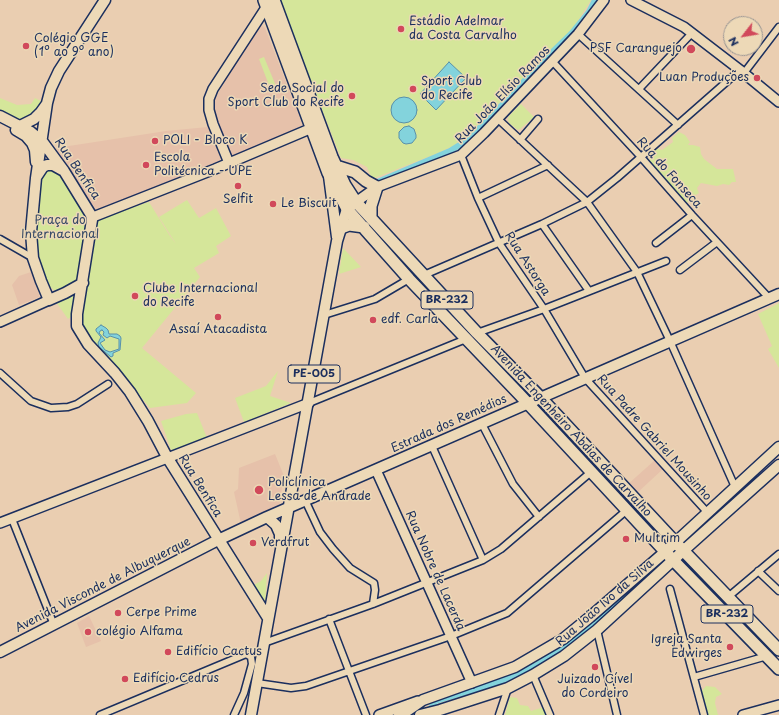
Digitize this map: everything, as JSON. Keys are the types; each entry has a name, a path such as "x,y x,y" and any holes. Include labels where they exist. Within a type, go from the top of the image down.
{"highway":[{"name":"BR-232","path":"269,2 270,19 312,128 332,170 352,205"},
{"name":"BR-232","path":"269,2 332,170"},
{"path":"332,170 355,172 366,181 377,187 368,223 349,225 341,228"},
{"name":"Avenida Engenheiro Abdias de Carvalho","path":"352,205 368,223 409,279 528,403 665,552 779,669"},
{"name":"Avenida Engenheiro Abdias de Carvalho","path":"368,223 424,275 683,551 779,650"}],"main road":[{"name":"Rua Benfica","path":"50,300 33,258 31,232 36,178 47,103 57,75 105,0"},
{"path":"20,126 29,122 38,115 47,103"},
{"path":"0,116 36,135 42,141"},
{"path":"0,122 20,133 32,143 35,150 36,178"},
{"name":"Rua Benfica","path":"42,141 64,171 92,217 77,314 77,326 88,344 115,373 130,392 148,421 167,457 268,618"},
{"path":"36,178 42,169 47,165 55,166 64,171"},
{"name":"PE-005","path":"332,170 338,241"},
{"name":"PE-005","path":"251,715 280,550 309,403 338,241 341,228 352,205"},
{"path":"50,300 83,283"},
{"name":"Estrada dos Remédios","path":"218,540 289,507 779,294"},
{"name":"Rua João Ivo da Silva","path":"399,715 423,700 515,667 563,639 665,552 779,447"},
{"name":"Rua João Ivo da Silva","path":"432,713 508,688 564,656 597,630 779,466"},
{"path":"268,517 274,522 278,529 280,550"},
{"name":"Avenida Visconde de Albuquerque","path":"0,652 218,540"}],"street":[{"name":"Rua João Elísio Ramos","path":"352,205 377,187 461,155 553,62 578,34 604,0"},
{"path":"631,0 684,27 778,98"},
{"path":"229,163 213,124 209,110 209,99 213,89 269,2"},
{"path":"256,22 270,19"},
{"path":"424,275 542,224 587,202 742,72 779,27"},
{"path":"639,89 692,33"},
{"path":"578,34 678,125"},
{"name":"Rua do Fonseca","path":"553,62 769,298"},
{"path":"498,119 587,202 637,272 670,341 735,487"},
{"path":"520,140 538,119"},
{"path":"92,217 229,163 312,128"},
{"name":"Rua Astorga","path":"461,155 478,198 499,243 544,309 585,378"},
{"path":"478,198 548,165"},
{"path":"656,243 692,215"},
{"path":"542,224 589,292"},
{"path":"0,238 33,258"},
{"path":"680,270 717,242"},
{"path":"477,333 589,292 666,261"},
{"path":"324,315 375,299 409,279"},
{"path":"39,305 43,300 45,289"},
{"path":"0,322 50,300"},
{"path":"0,523 309,403 466,338"},
{"path":"0,373 31,401 51,408 68,407 77,404 108,384"},
{"name":"Rua Padre Gabriel Mousinho","path":"585,378 707,512"},
{"path":"482,424 512,484 539,517"},
{"path":"432,446 483,560"},
{"name":"Rua Nobre de Lacerda","path":"376,470 472,683"},
{"path":"264,643 373,604 483,560 501,549 592,472"},
{"path":"305,500 320,532 333,549 350,568 374,583 375,588 373,604"},
{"path":"257,683 291,688 306,686 451,636 507,613 627,510"},
{"path":"12,519 54,625"},
{"path":"728,597 779,554"},
{"path":"758,571 779,591"},
{"path":"670,589 704,715"},
{"path":"329,619 366,715"},
{"path":"597,630 617,715"},
{"path":"100,715 244,654 250,656 252,659 244,693 234,715"},
{"path":"694,677 767,656"},
{"path":"533,675 550,715"},
{"path":"499,715 508,688"},
{"name":"Rua João Ivo da Silva","path":"379,715 423,700"},
{"path":"743,715 779,705"}],"shaded area":[{"path":"261,25 265,28 303,126 231,157 215,120 212,104 257,27"},
{"name":"Escola Politécnica - UPE","path":"208,127 221,160 95,213 65,166 56,148 166,131"},
{"path":"31,272 40,297 19,305 12,285 19,276"},
{"name":"Policlínica Lessa de Andrade","path":"275,454 284,476 279,507 241,524 234,492 238,489 239,468"},
{"path":"655,460 663,469 636,494 627,485"},
{"name":"colégio Alfama","path":"89,616 101,641 86,647 77,623"}],"green space":[{"name":"Sport Club do Recife","path":"279,0 591,0 574,27 469,134 453,146 438,153 372,179 367,167 353,160 341,158"},
{"path":"264,57 276,86 270,88 259,59"},
{"path":"0,98 17,105 31,104 35,98 45,103 23,123 0,112"},
{"path":"521,104 534,117 518,130 509,123 508,119 509,116"},
{"path":"679,132 685,135 690,142 688,145 700,147 701,154 704,159 717,169 733,169 736,182 732,182 729,185 723,184 717,186 701,183 697,188 699,193 696,195 690,195 690,199 687,203 682,202 677,197 676,190 671,188 647,160 650,159 651,154 656,148 662,150 673,142 672,138"},
{"name":"Praça do Internacional","path":"57,168 83,209 87,224 78,279 75,283 55,291 49,286 39,268 34,226 43,171"},
{"name":"Clube Internacional do Recife","path":"187,200 199,218 216,208 231,236 216,246 219,253 194,268 200,277 142,348 196,393 187,403 150,408 96,344 83,325 83,316 97,221 106,216 149,202 176,244 159,217"},
{"path":"343,248 361,267 339,274"},
{"path":"77,292 72,316 68,319 56,302"},
{"path":"779,303 779,368 768,349 772,346 758,314"},
{"path":"278,371 270,396 291,403 244,422 235,398 266,386"},
{"path":"197,413 207,438 174,451 171,450 161,421 186,414"},
{"path":"267,573 265,607 250,587 261,581"},
{"path":"706,686 715,687 722,694 716,697 715,703 718,715 706,715 700,693"},
{"path":"510,697 517,698 520,705 528,706 531,711 544,707 547,715 505,715"}],"water":[{"path":"449,62 466,78 436,110 420,94"},
{"path":"404,97 413,101 417,110 413,119 404,123 395,119 391,110 395,101"},
{"path":"409,126 414,129 416,138 412,143 406,144 399,138 399,132 404,127"},
{"path":"101,325 108,330 109,334 117,334 120,336 120,350 113,353 113,356 111,357 99,347 98,343 101,337 96,329","holes":["102,330 104,332 103,335 107,338 110,336 119,339 119,349 110,352 105,350 100,343 105,340 99,333"]}],"waterway":[{"path":"375,183 450,151 466,141 572,33 589,12 595,0"},
{"path":"686,540 708,519"},
{"path":"428,712 436,701 496,683 537,665 562,649 587,629 664,560"}],"place":[{"name":"Estádio Adelmar da Costa Carvalho","path":"401,29"},
{"name":"Colégio GGE (1º ao 9º ano)","path":"26,46"},
{"name":"PSF Caranguejo","path":"691,49"},
{"name":"Luan Produções","path":"757,78"},
{"name":"Sport Club do Recife","path":"413,89"},
{"name":"Sede Social do Sport Club do Recife","path":"352,96"},
{"name":"POLI - Bloco K","path":"155,141"},
{"name":"Escola Politécnica - UPE","path":"146,165"},
{"name":"Selfit","path":"238,186"},
{"name":"Le Biscuit","path":"273,204"},
{"name":"Clube Internacional do Recife","path":"135,296"},
{"name":"Assaí Atacadista","path":"218,317"},
{"name":"edf. Carla","path":"373,320"},
{"name":"Policlínica Lessa de Andrade","path":"259,490"},
{"name":"Multrim","path":"626,539"},
{"name":"Verdfrut","path":"253,543"},
{"name":"Cerpe Prime","path":"118,613"},
{"name":"colégio Alfama","path":"88,632"},
{"name":"Igreja Santa Edwirges","path":"730,647"},
{"name":"Edifício Cactus","path":"168,652"},
{"name":"Juizado Cível do Cordeiro","path":"595,667"},
{"name":"Edifício Cedrus","path":"125,679"}]}
